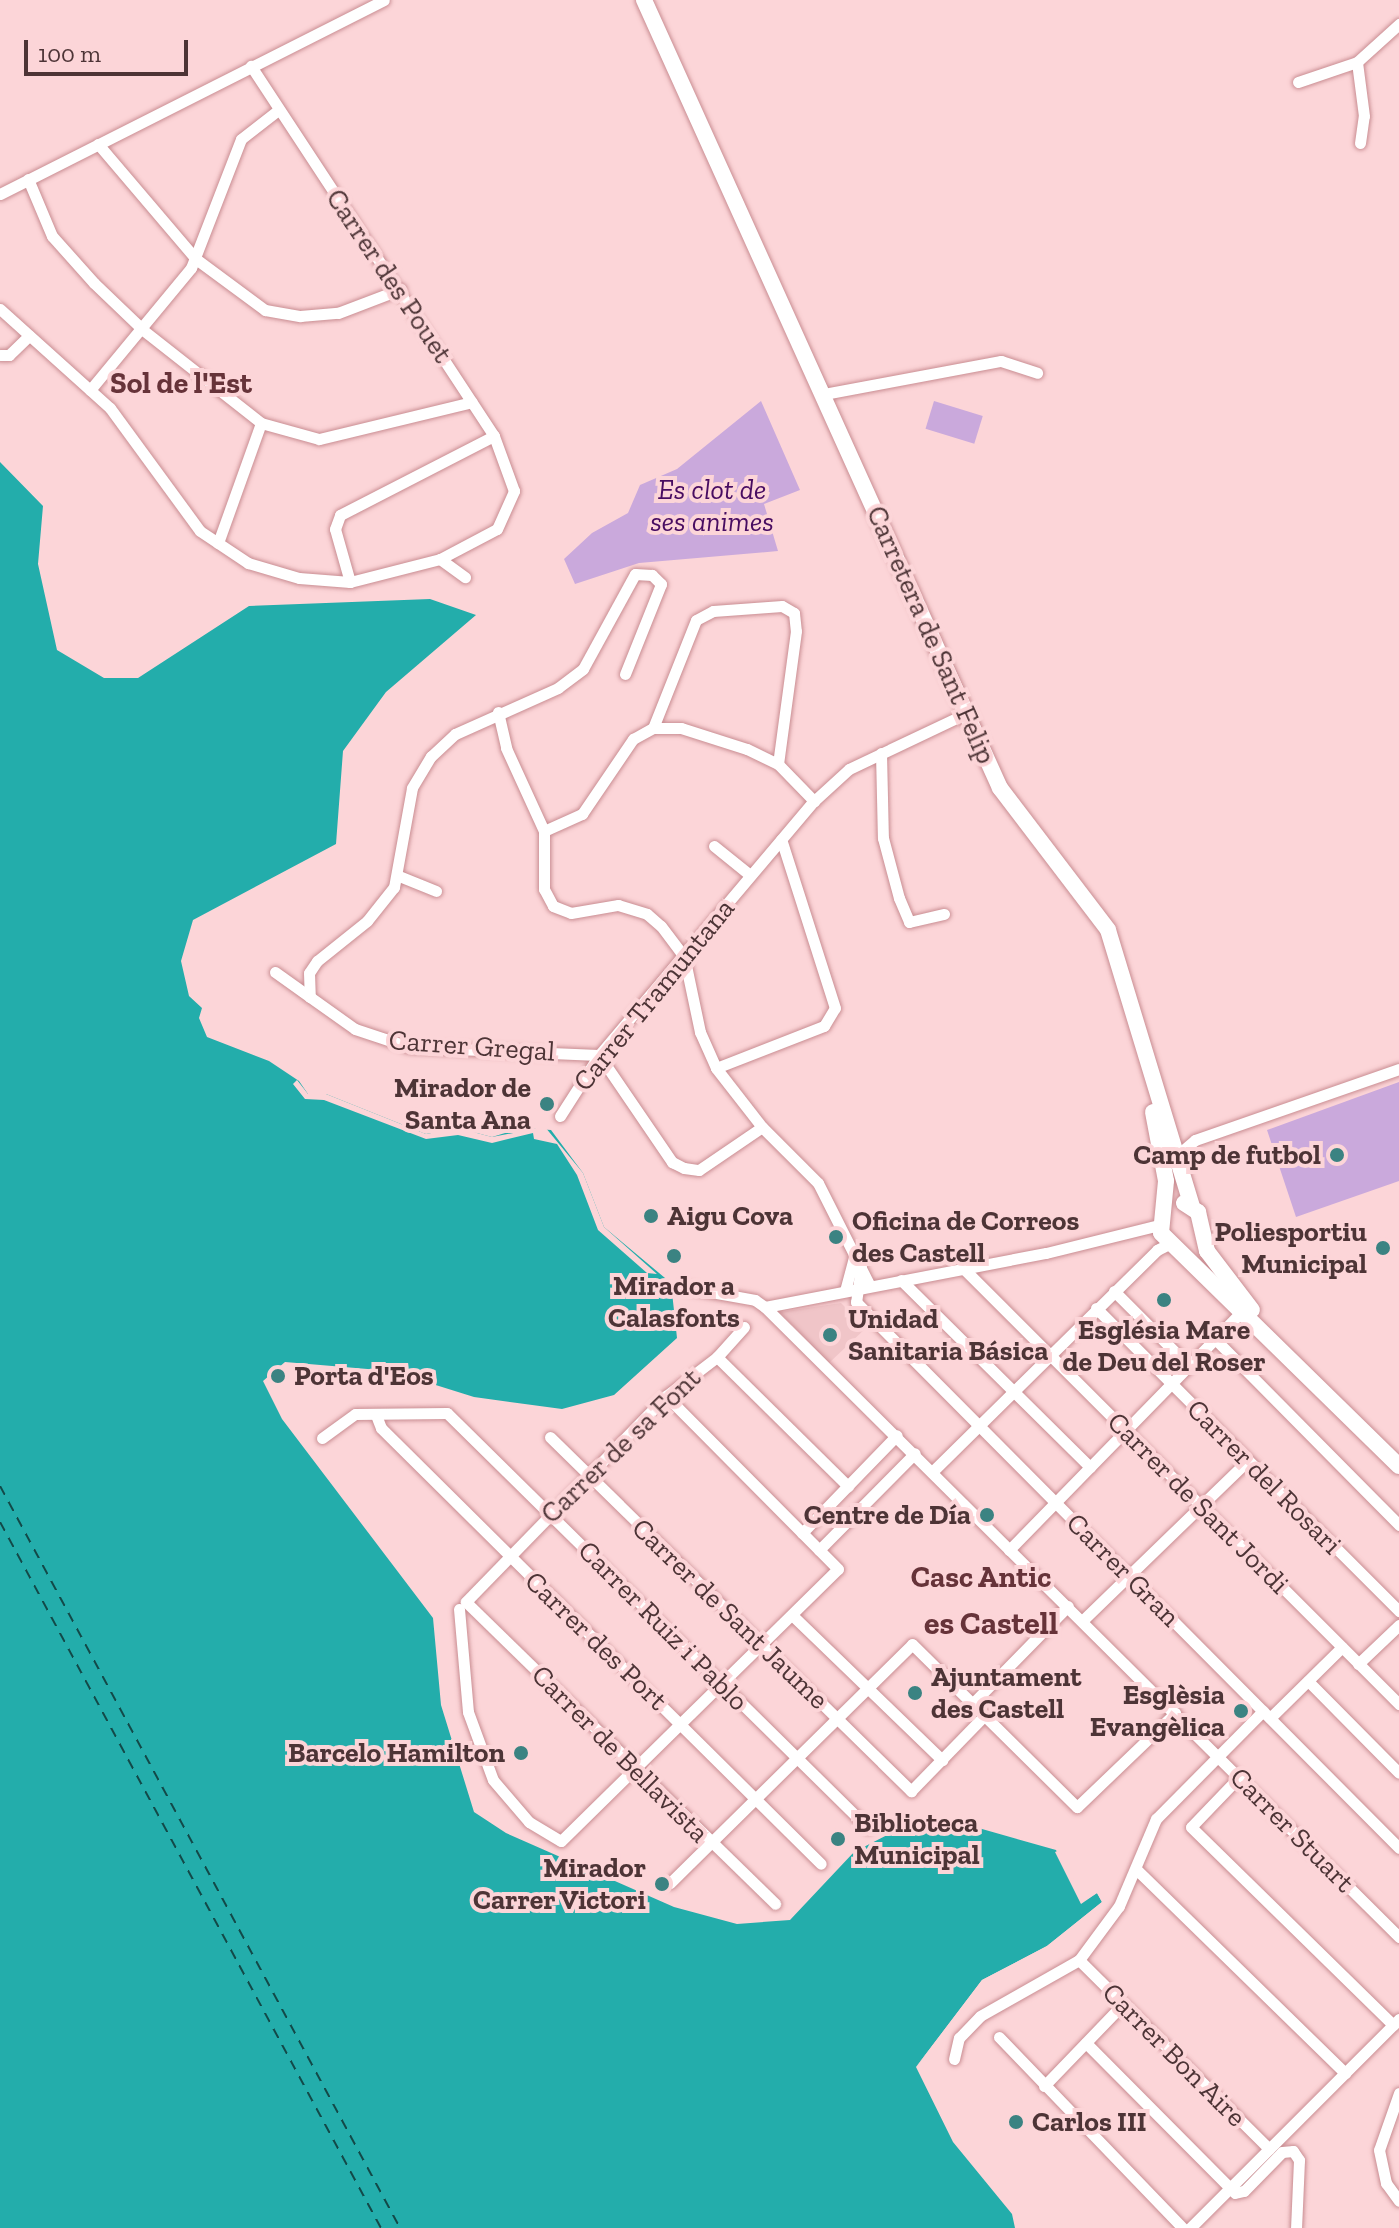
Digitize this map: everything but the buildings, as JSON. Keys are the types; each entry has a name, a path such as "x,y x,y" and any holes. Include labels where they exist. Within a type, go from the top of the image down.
{"main road":[{"name":"Carretera de Sant Felip","path":"644,0 1000,788 1108,930 1192,1206"},
{"path":"1145,1055 1167,1207 1159,1225 1241,1312 1295,1359"},
{"path":"1167,1207 1192,1206 1201,1216 1203,1238 1228,1282 1295,1359 1399,1466"},
{"path":"1177,1247 1203,1238"}],"street":[{"path":"0,194 384,0"},
{"path":"1298,82 1357,62 1399,24"},
{"path":"1357,62 1364,116 1360,143"},
{"name":"Carrer des Pouet","path":"251,66 277,111 401,289 494,436 514,491 497,529 440,559"},
{"path":"90,390 143,330 196,259 216,193 241,139 277,111"},
{"path":"98,144 196,259 265,310 300,316 338,313 401,289"},
{"path":"28,179 52,236 143,330 261,423 319,439 472,402"},
{"path":"0,309 110,408 200,531 248,563 287,575 350,582 440,559 465,577"},
{"path":"0,355 9,355 29,336"},
{"path":"824,394 1001,361 1037,373"},
{"path":"218,543 261,423"},
{"path":"350,582 335,529 340,515 494,436"},
{"path":"309,991 317,961 367,921 399,876 409,798 424,764 455,734 498,712 558,688 583,669 635,574 652,575 661,584 625,674"},
{"path":"653,728 696,620 713,611 782,606 794,613 796,631 778,764"},
{"path":"498,712 506,748 544,831 544,889 553,906 571,913 618,905 647,914 684,956 700,1032 716,1068 762,1127 818,1183 870,1286"},
{"name":"Carrer Tramuntana","path":"560,1116 599,1055 814,801 849,769 965,714"},
{"path":"544,831 582,814 633,739 653,728 681,728 778,764 814,801"},
{"path":"881,753 883,838 899,898 909,922 944,914"},
{"path":"716,1068 824,1026 835,1008 781,839"},
{"name":"Carrer Tramuntana","path":"714,846 750,875"},
{"path":"399,876 436,891"},
{"name":"Carrer Gregal","path":"275,972 309,991 355,1029 409,1047 599,1055"},
{"path":"599,1055 672,1162 684,1168 699,1170 762,1127"},
{"path":"1181,1171 1180,1153 1195,1140 1399,1069"},
{"path":"683,1287 760,1303 851,1290 1159,1225"},
{"path":"760,1303 933,1471 1157,1250 1177,1247"},
{"path":"851,1290 855,1254"},
{"path":"851,1290 861,1267"},
{"name":"Carrer de Sant Jordi","path":"963,1268 1399,1704"},
{"path":"901,1280 1090,1467"},
{"name":"Carrer Gran","path":"851,1290 856,1302 978,1428 1056,1502 1399,1848"},
{"path":"1114,1291 1189,1366"},
{"name":"Carrer del Rosari","path":"1096,1308 1399,1611"},
{"path":"1009,1550 1241,1312"},
{"name":"Carrer de sa Font","path":"462,1606 666,1396 717,1357 744,1327"},
{"path":"1215,1339 1399,1525"},
{"path":"717,1357 848,1486"},
{"path":"462,1606 468,1712 493,1780 529,1822 561,1841 838,1569 666,1396"},
{"name":"Carrer Ruiz i Pablo","path":"376,1415 442,1412 460,1422 868,1828"},
{"path":"322,1438 355,1414 376,1415"},
{"name":"Carrer des Port","path":"376,1415 381,1428 821,1864"},
{"path":"802,1533 897,1435"},
{"name":"Carrer de Sant Jaume","path":"550,1437 911,1791 942,1760"},
{"path":"819,1550 915,1453"},
{"path":"1082,1621 1127,1574 1248,1460"},
{"name":"Carrer Stuart","path":"933,1471 1399,1937"},
{"name":"Carrer de Bellavista","path":"462,1606 775,1904"},
{"path":"972,1704 1068,1606"},
{"path":"792,1615 942,1760 984,1716"},
{"path":"1358,1664 1399,1625"},
{"path":"670,1883 912,1644 1077,1807 1175,1713"},
{"path":"954,2059 959,2038 980,2016 1079,1960 1119,1906 1137,1870 1156,1819 1218,1756 1308,1681 1342,1647"},
{"path":"1308,1681 1399,1773"},
{"path":"1190,2228 1396,2022 1191,1827 1239,1777"},
{"path":"1137,1870 1345,2073"},
{"name":"Carrer Bon Aire","path":"1079,1960 1269,2149"},
{"path":"1044,2086 1123,2004"},
{"path":"999,2037 1183,2228"},
{"path":"1086,2043 1229,2189 1244,2191 1282,2152 1293,2151 1299,2160 1296,2228"},
{"path":"1399,2093 1379,2150 1386,2183 1399,2201"}],"shaded area":[{"name":"Unidad Sanitaria Básica","path":"841,1303 866,1328 829,1363 780,1312"}],"green space":[{"name":"Es clot de ses animes","path":"761,401 800,490 764,504 778,551 639,563 575,584 564,559 592,533 628,513 640,485 677,469"},
{"path":"934,401 983,416 974,444 926,429"},
{"name":"Camp de futbol","path":"1399,1082 1399,1181 1296,1217 1267,1130"}],"water":[{"path":"0,462 43,506 38,564 57,650 104,678 138,678 249,606 430,599 476,615 386,692 343,751 336,844 193,920 181,961 189,996 202,1008 199,1018 207,1037 269,1061 299,1081 308,1094 326,1094 426,1134 458,1128 492,1137 522,1128 551,1130 583,1173 604,1227 671,1283 677,1338 614,1395 562,1409 474,1397 391,1371 285,1362 263,1381 282,1419 433,1618 441,1705 474,1812 506,1833 674,1907 737,1924 790,1920 854,1852 895,1831 932,1826 975,1827 1056,1850 1081,1903 1097,1893 1102,1902 1047,1946 982,1980 916,2067 953,2142 1012,2214 1015,2228 0,2228"}],"pier":[{"path":"297,1080 308,1094 326,1094 426,1134 458,1128 492,1137 545,1127 583,1173 604,1227 657,1274 647,1273 598,1230 577,1175 557,1144 534,1139 533,1133 492,1143 458,1135 426,1139 324,1100 305,1099 293,1084"},
{"path":"1060,1850 1083,1898 1098,1889 1106,1904 1049,1949 984,1983 916,2067 982,1980 1047,1946 1102,1902 1097,1893 1081,1904 1055,1852"}],"ferry route":[{"path":"0,1486 400,2228"},
{"path":"0,1522 381,2228"}],"place":[{"name":"Mirador de Santa Ana","path":"547,1104"},
{"name":"Camp de futbol","path":"1337,1155"},
{"name":"Aigu Cova","path":"651,1216"},
{"name":"Oficina de Correos des Castell","path":"836,1237"},
{"name":"Poliesportiu Municipal","path":"1383,1248"},
{"name":"Mirador a Calasfonts","path":"674,1256"},
{"name":"Església Mare de Deu del Roser","path":"1164,1300"},
{"name":"Unidad Sanitaria Básica","path":"830,1335"},
{"name":"Porta d'Eos","path":"278,1376"},
{"name":"Centre de Día","path":"987,1515"},
{"name":"Ajuntament des Castell","path":"915,1693"},
{"name":"Esglèsia Evangèlica","path":"1241,1711"},
{"name":"Barcelo Hamilton","path":"521,1753"},
{"name":"Biblioteca Municipal","path":"838,1839"},
{"name":"Mirador Carrer Victori","path":"662,1884"},
{"name":"Carlos III","path":"1016,2122"}],"district":[{"name":"Sol de l'Est","path":"181,383"},
{"name":"Casc Antic","path":"981,1577"},
{"name":"es Castell","path":"991,1623"}]}
